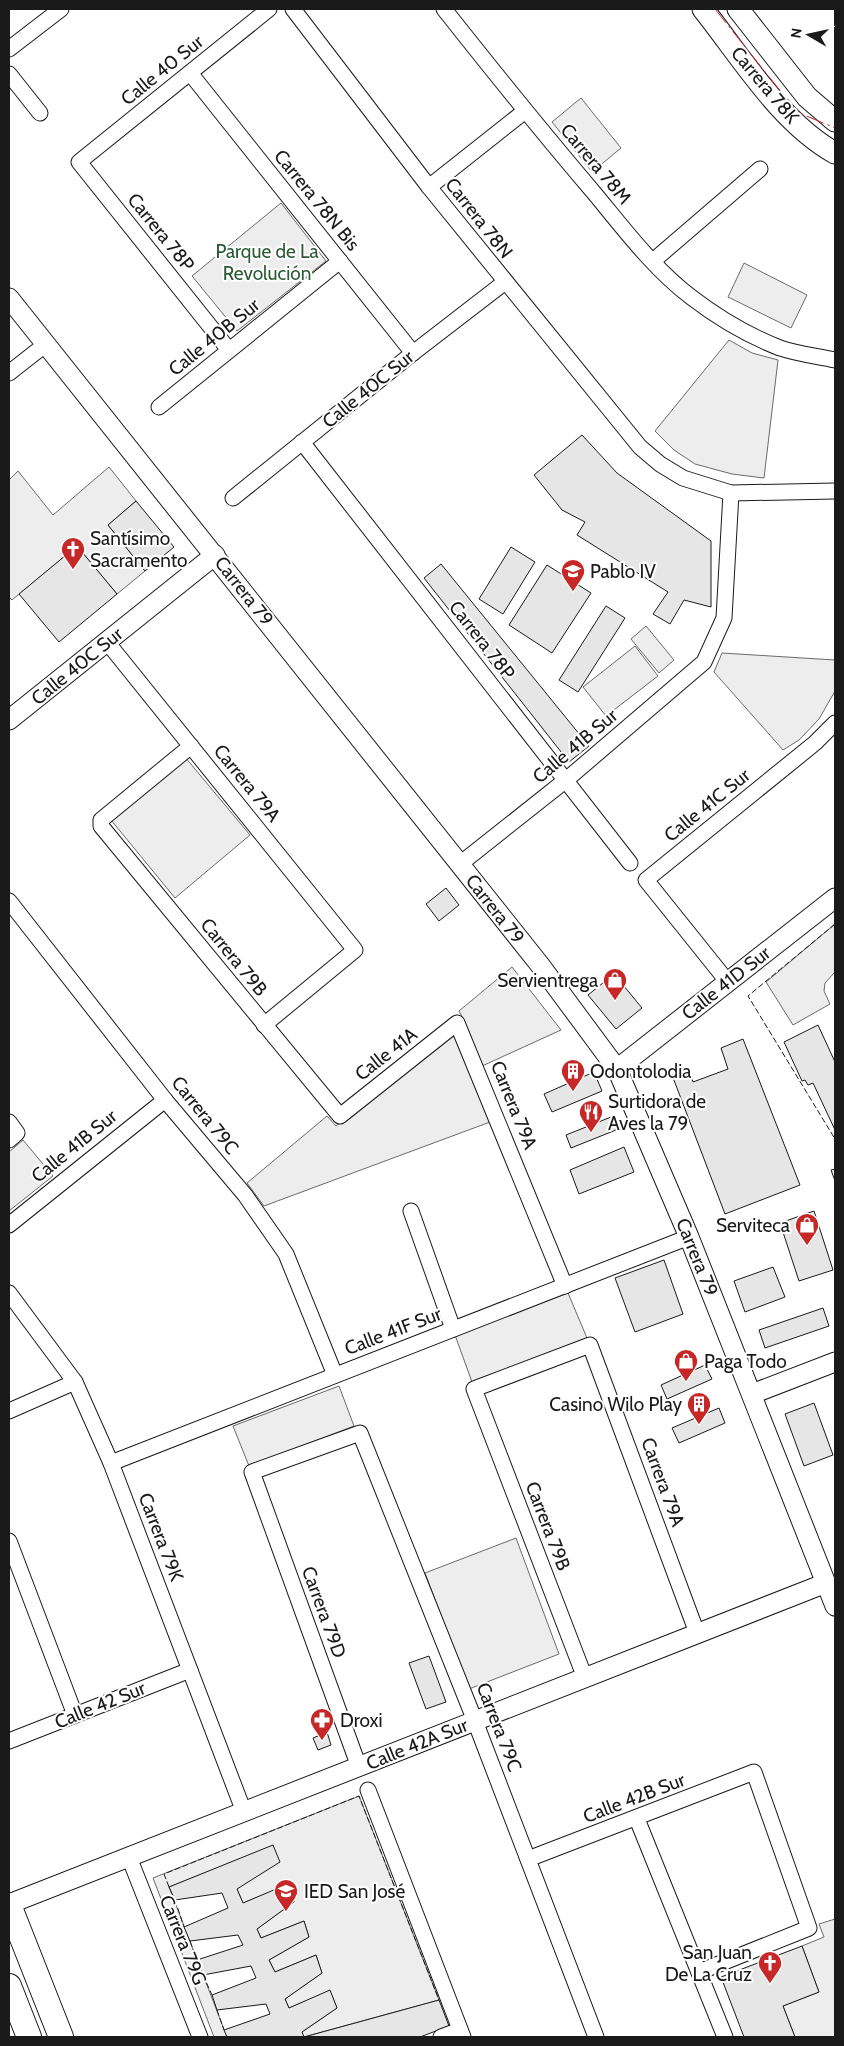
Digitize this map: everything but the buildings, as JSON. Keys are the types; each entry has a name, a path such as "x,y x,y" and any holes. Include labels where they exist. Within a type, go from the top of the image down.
{"main road":[{"name":"Carrera 78K","path":"702,9 786,115 803,131 835,153"},
{"name":"Carrera 78K","path":"738,9 808,97 835,121"},
{"path":"9,1904 62,2037"},
{"path":"9,1986 29,2037"}],"street":[{"path":"9,49 61,9"},
{"name":"Calle 40 Sur","path":"79,162 269,9"},
{"name":"Carrera 78N","path":"293,9 429,187 640,447 660,464 683,478 731,493 835,491"},
{"name":"Carrera 78M","path":"444,9 525,111 653,261 690,296 736,326 780,348 804,355 835,360"},
{"name":"Carrera 78N Bis","path":"190,73 413,353"},
{"path":"9,74 40,113"},
{"path":"429,187 525,111"},
{"name":"Carrera 78P","path":"79,162 229,350"},
{"path":"653,261 760,169"},
{"name":"Calle 40B Sur","path":"159,407 340,261"},
{"name":"Calle 40C Sur","path":"233,498 413,353 505,282"},
{"name":"Carrera 79","path":"9,298 460,864 580,1017 617,1070 689,1237 835,1606"},
{"path":"9,373 46,344"},
{"name":"Carrera 78P","path":"302,442 630,863"},
{"name":"Calle 41B Sur","path":"460,864 566,780 704,662 724,618 731,493"},
{"name":"Calle 40C Sur","path":"9,720 215,555"},
{"name":"Carrera 79A","path":"107,642 355,950 264,1025"},
{"name":"Calle 41C Sur","path":"727,981 646,880 793,760 835,723"},
{"name":"Carrera 79B","path":"192,746 100,823 340,1116"},
{"name":"Calle 41D Sur","path":"617,1070 727,981 835,898"},
{"name":"Carrera 79C","path":"9,901 165,1100 245,1196 286,1254 335,1375"},
{"name":"Carrera 79A","path":"457,1023 564,1286"},
{"name":"Calle 41A","path":"340,1116 457,1023"},
{"name":"Calle 41B Sur","path":"9,1225 165,1100"},
{"path":"411,1211 453,1329"},
{"name":"Calle 41F Sur","path":"112,1463 689,1237"},
{"name":"Carrera 79K","path":"9,1293 75,1382 112,1463 244,1812"},
{"name":"Carrera 79A","path":"474,1389 590,1345 697,1633"},
{"path":"752,1394 835,1362"},
{"path":"9,1411 75,1382"},
{"name":"Carrera 79B","path":"474,1389 585,1678"},
{"name":"Carrera 79C","path":"252,1472 360,1433 475,1721 596,2037"},
{"name":"Carrera 79D","path":"252,1472 359,1766"},
{"path":"9,1541 74,1715"},
{"name":"Calle 42A Sur","path":"9,1904 826,1583"},
{"name":"Calle 42 Sur","path":"9,1741 190,1670"},
{"name":"Calle 42B Sur","path":"528,1859 638,1819 754,1772 810,1928 699,1972"},
{"path":"368,1790 461,2034 441,2037"},
{"path":"638,1819 725,2037"},
{"name":"Carrera 79G","path":"129,1857 200,2037"}],"shaded area":[{"path":"581,98 621,148 592,172 552,122"},
{"name":"Parque de La Revolución","path":"281,203 326,261 237,331 192,276"},
{"path":"744,263 807,295 791,328 728,297"},
{"path":"729,340 752,353 778,360 764,478 732,474 695,464 674,450 655,431"},
{"path":"109,467 136,501 108,525 145,571 117,594 77,546 12,600 9,597 9,480 18,471 53,515"},
{"path":"646,626 674,660 659,673 631,639"},
{"path":"635,646 658,676 606,716 583,687"},
{"path":"722,653 835,660 835,691 819,719 799,740 783,750 714,672"},
{"path":"185,757 250,835 175,898 111,820"},
{"path":"835,924 835,972 825,983 824,991 830,1004 793,1025 766,982"},
{"path":"512,967 561,1030 469,1072 490,1122 264,1206 247,1183 327,1116 336,1126 466,1024 459,1011"},
{"path":"23,1140 53,1176 9,1211 9,1152"},
{"path":"568,1293 587,1338 472,1382 455,1335"},
{"path":"339,1386 354,1426 249,1466 233,1426"},
{"path":"516,1538 559,1654 469,1689 425,1573"},
{"name":"IED San José","path":"359,1796 439,2000 304,2037 302,2032 337,2008 330,1991 289,2008 285,1999 322,1973 316,1955 275,1972 269,1960 309,1937 304,1921 261,1938 257,1929 294,1902 288,1885 243,1903 237,1889 273,1846 169,1887 227,2037 214,2037 153,1878"},
{"path":"835,1919 835,2037 795,2037 783,2006 819,1992 802,1946 824,1937 819,1924"}],"fence":[{"path":"835,924 748,996 835,1139"},
{"path":"169,1887 164,1874 359,1796 439,2000"},
{"path":"175,1900 184,1927"},
{"path":"190,1941 197,1960"},
{"path":"203,1975 212,1995"},
{"path":"217,2010 224,2030"}],"power":[{"path":"715,9 797,112 835,128"}],"place":[{"name":"Santísimo Sacramento","path":"73,570"},
{"name":"Pablo IV","path":"573,592"},
{"name":"Servientrega","path":"615,1001"},
{"name":"Odontolodia","path":"573,1092"},
{"name":"Surtidora de Aves la 79","path":"591,1133"},
{"name":"Serviteca","path":"807,1246"},
{"name":"Paga Todo","path":"686,1382"},
{"name":"Casino Wilo Play","path":"699,1425"},
{"name":"Droxi","path":"322,1741"},
{"name":"IED San José","path":"286,1912"},
{"name":"San Juan De La Cruz","path":"770,1984"}]}
